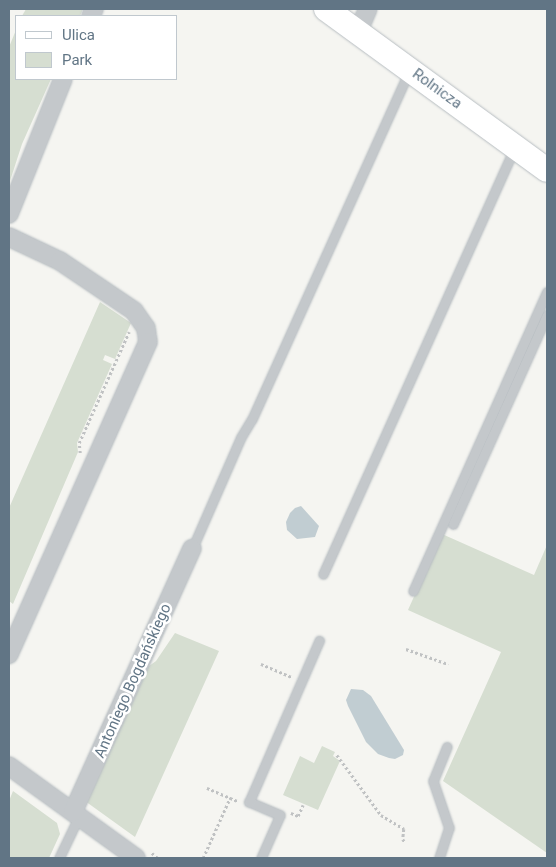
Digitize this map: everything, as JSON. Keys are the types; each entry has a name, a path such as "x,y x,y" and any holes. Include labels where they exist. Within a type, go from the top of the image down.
{"street":[{"name":"Rolnicza","path":"326,9 547,170"},
{"path":"358,32 368,9"},
{"path":"9,214 63,80"},
{"path":"9,237 60,261 134,312 146,328 148,342 9,654"},
{"name":"Antoniego Bogdańskiego","path":"76,814 192,549"},
{"path":"9,766 136,858"}],"lane":[{"path":"192,549 241,437 252,419 410,69"},
{"path":"323,574 515,147"},
{"path":"413,591 547,292"},
{"path":"453,524 547,315"},
{"path":"261,858 280,815 249,802 319,641"},
{"path":"439,858 449,828 433,782 448,747"},
{"path":"59,858 76,814"}],"path":[{"path":"76,462 80,453 79,443 130,329"},
{"path":"406,649 448,664"},
{"path":"261,664 302,681"},
{"path":"337,754 381,815 404,829 403,839 405,843"},
{"path":"207,788 239,802"},
{"path":"203,858 230,798"}],"green space":[{"path":"26,9 83,9 80,15 23,15"},
{"path":"15,32 15,80 51,80 22,144 9,184 9,47"},
{"path":"100,302 131,323 115,359 105,355 103,360 112,364 77,443 78,452 13,604 9,601 9,508"},
{"path":"442,534 534,575 547,545 547,853 443,781 501,652 408,610"},
{"path":"175,633 219,651 135,837 85,801 141,672 156,661"},
{"path":"322,746 335,752 333,756 340,761 318,810 283,795 300,756 314,763"},
{"path":"13,791 57,823 60,834 49,858 9,858 9,801"}],"shaded area":[{"path":"301,506 319,526 315,537 297,539 287,530 286,522 290,513 295,508"},
{"path":"351,689 363,690 371,696 404,750 403,755 395,759 389,758 378,754 366,742 346,700"}]}
